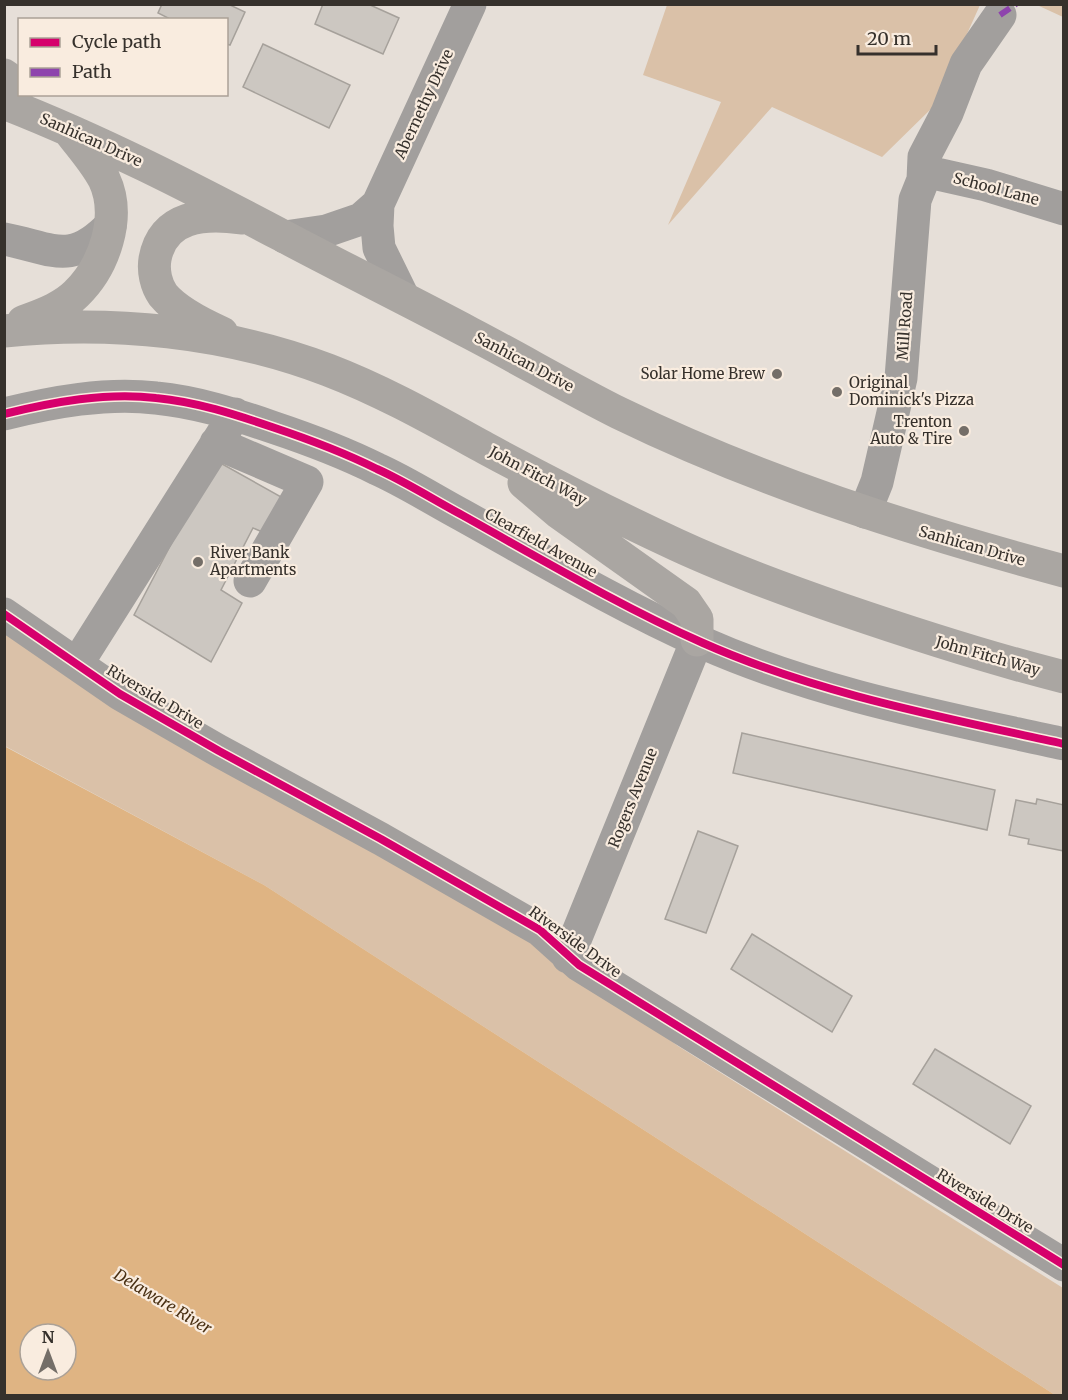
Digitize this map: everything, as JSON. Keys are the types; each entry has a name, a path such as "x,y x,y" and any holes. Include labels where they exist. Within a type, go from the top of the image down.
{"highway":[{"path":"4,75 18,85"},
{"path":"4,330 66,303 76,295 100,261 110,226 110,205 105,181 88,154 66,127 31,96"},
{"name":"Sanhican Drive","path":"4,103 66,127 164,173 618,412 717,457 865,512 984,550 1064,571"},
{"path":"252,219 207,215 185,221 167,233 162,240 154,266 157,284 162,294 172,303 217,331 256,348"},
{"name":"John Fitch Way","path":"4,330 119,327 161,331 256,348 327,369 409,406 593,505 669,541 777,586 914,634 1064,677"},
{"path":"485,448 558,512 686,603 697,619 697,640"}],"street":[{"name":"Abernethy Drive","path":"403,297 379,248 376,226 378,204 470,4"},
{"name":"Mill Road","path":"865,512 877,482 901,378 915,200 926,177 924,157 946,113 966,64 1000,15"},
{"name":"School Lane","path":"926,177 937,174 986,185 1064,209"},
{"name":"Abernethy Drive","path":"285,237 326,231 360,219 378,204"},
{"path":"4,238 47,251 63,253 91,243 110,226"},
{"name":"Clearfield Avenue","path":"4,414 36,406 110,396 154,397 203,405 235,414 328,447 379,469 628,606 697,640 800,680 876,702 1064,744"},
{"path":"77,664 235,414"},
{"path":"216,443 307,482"},
{"path":"250,581 328,447"},
{"name":"Riverside Drive","path":"4,614 120,694 540,930 561,946 568,957 590,972 1064,1265"},
{"name":"Rogers Avenue","path":"568,957 697,640"}],"shaded area":[{"path":"667,5 980,5 935,105 882,157 772,107 668,225 721,102 643,75"},
{"path":"1037,5 1063,5 1063,17"},
{"path":"4,627 538,942 678,1046 1063,1288 1063,1395 1055,1395 264,885 5,746"}],"water":[{"name":"Delaware River","path":"4,746 264,885 1055,1395 5,1395"}],"building":[{"path":"162,4 228,4 245,12 230,45 228,44 228,18 168,18 158,13"},
{"path":"323,4 368,4 399,18 383,54 315,24"},
{"path":"263,44 350,85 329,128 243,87"},
{"name":"River Bank Apartments","path":"215,460 283,498 267,534 253,528 221,590 242,603 211,662 134,615"},
{"path":"742,733 995,790 987,830 733,773"},
{"path":"1037,799 1064,805 1064,851 1028,844 1029,839 1009,835 1016,800 1036,804"},
{"path":"698,831 738,846 706,933 665,919"},
{"path":"752,934 852,996 832,1032 731,969"},
{"path":"935,1049 1031,1106 1010,1144 913,1084"}],"marked path":[{"path":"1000,15 1016,4"}],"cycle path":[{"path":"4,414 80,399 137,396 186,402 244,418 325,446 388,474 611,598 672,629 747,661 836,690 926,714 1064,744"},
{"path":"4,614 120,694 540,930 579,965 1064,1265"}],"place":[{"name":"Solar Home Brew","path":"777,374"},
{"name":"Original Dominick's Pizza","path":"837,392"},
{"name":"Trenton Auto & Tire","path":"964,431"},
{"name":"River Bank Apartments","path":"198,562"}]}
